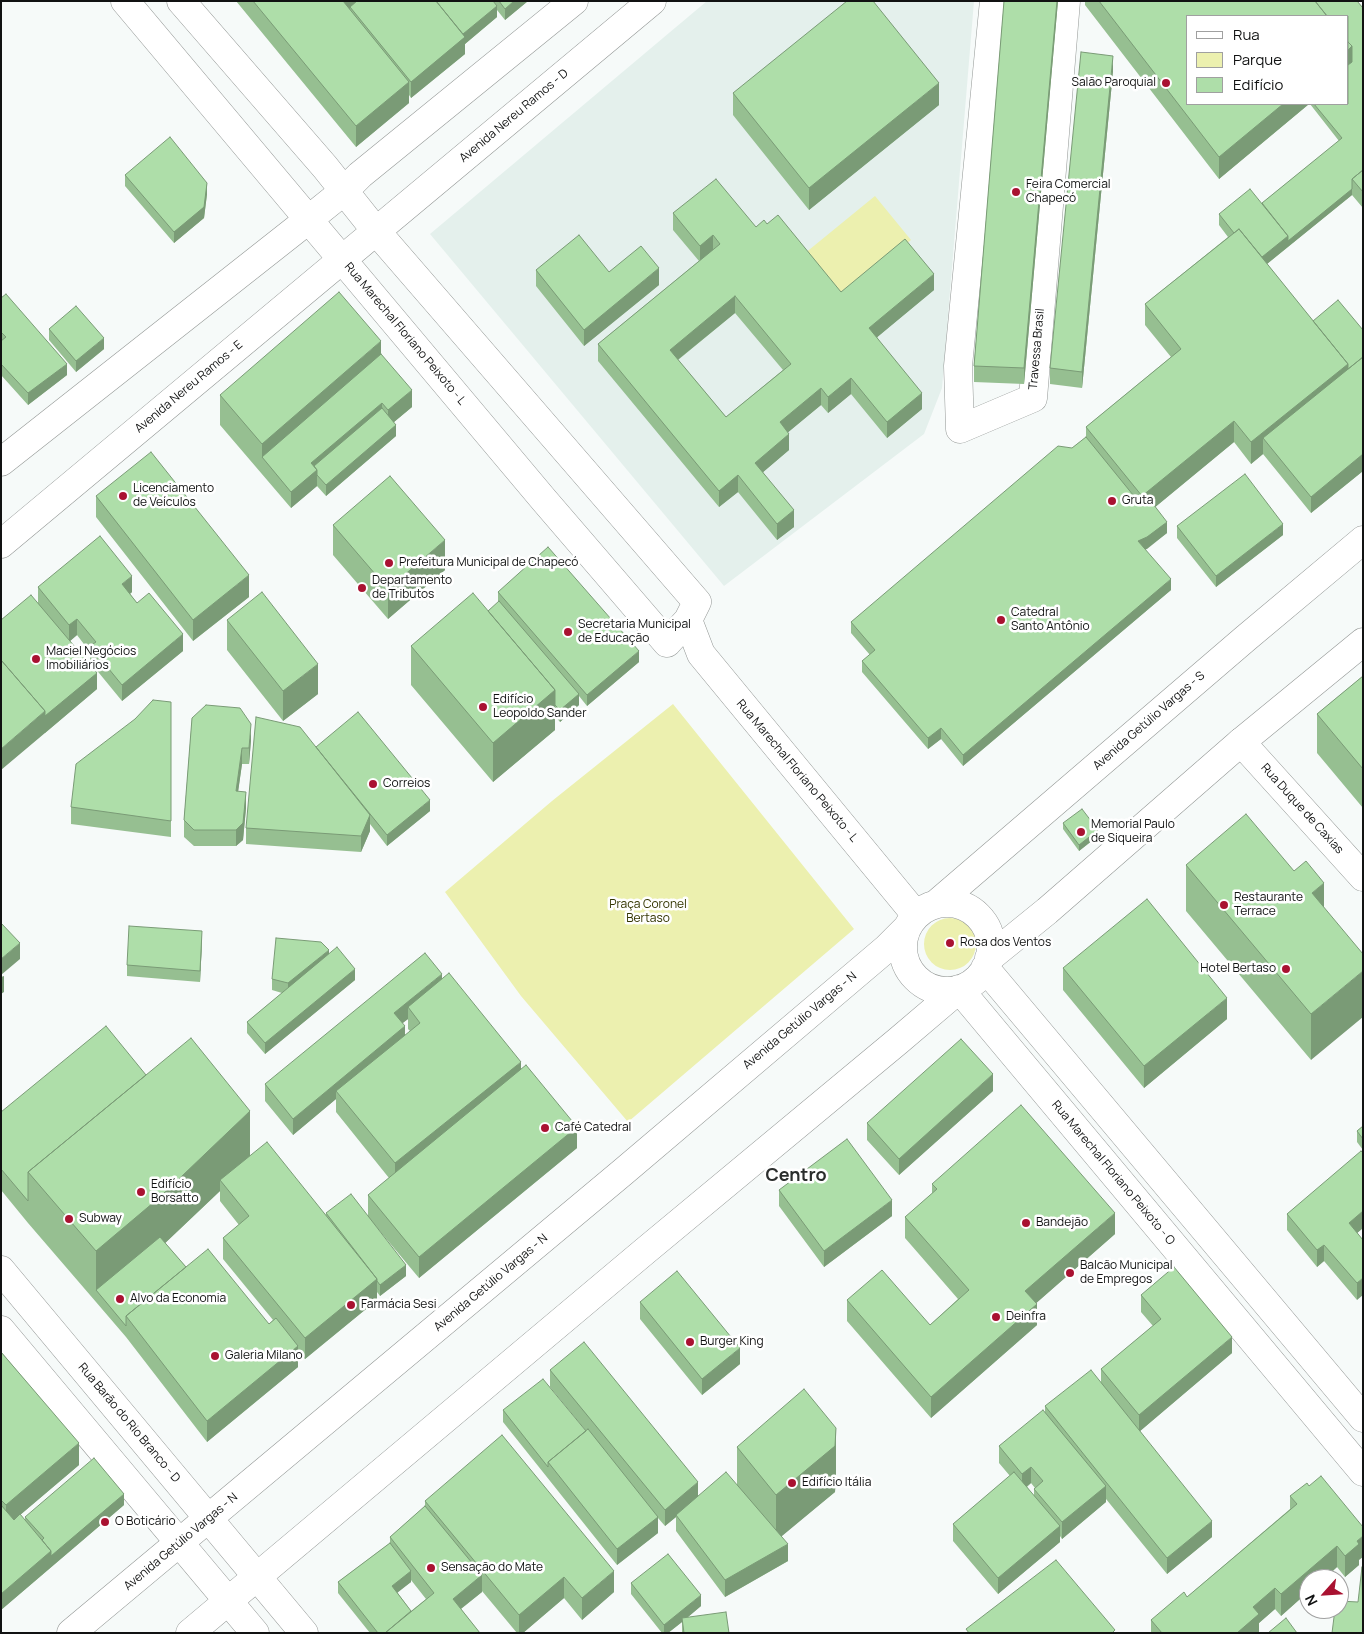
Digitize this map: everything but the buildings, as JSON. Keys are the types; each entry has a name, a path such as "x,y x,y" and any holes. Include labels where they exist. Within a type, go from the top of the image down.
{"street":[{"name":"Rua Marechal Floriano Peixoto - L","path":"126,1 308,220 667,643 688,620 697,602 376,231 344,190 181,1"},
{"path":"1,462 308,220 360,175 574,1"},
{"name":"Avenida Nereu Ramos - D","path":"376,231 652,1"},
{"name":"Travessa Brasil","path":"994,1 958,366 960,429 1033,398 1066,1"},
{"name":"Avenida Nereu Ramos - E","path":"1,544 376,231"},
{"name":"Avenida Getúlio Vargas - S","path":"920,916 1363,540"},
{"name":"Rua Marechal Floriano Peixoto - L","path":"688,620 701,654 920,916"},
{"path":"190,1633 959,989 973,982 987,963 1241,742 1363,642"},
{"name":"Rua Duque de Caxias","path":"1241,742 1363,877"},
{"path":"959,989 944,991 930,988 918,980 909,969 903,956 903,942 920,916 947,903 969,909 978,916 989,936 990,947 987,963"},
{"name":"Avenida Getúlio Vargas - N","path":"71,1633 623,1172 887,948 920,916"},
{"path":"987,963 1363,1418"},
{"name":"Rua Marechal Floriano Peixoto - O","path":"959,989 1363,1472"},
{"name":"Rua Barão do Rio Branco - D","path":"1,1270 304,1633"},
{"path":"1,1330 255,1633"}],"shaded area":[{"path":"707,1 974,1 942,388 924,434 724,586 430,234"}],"green space":[{"path":"875,196 911,240 840,298 804,254"},
{"name":"Praça Coronel Bertaso","path":"673,704 854,929 628,1122 521,996 445,892 552,801"},
{"path":"950,918 960,920 968,926 974,934 976,944 974,954 968,962 960,968 950,970 940,968 932,962 926,954 924,944 926,934 932,926 940,920"}],"place":[{"name":"Salão Paroquial","path":"1166,83"},
{"name":"Feira Comercial Chapecó","path":"1016,192"},
{"name":"Licenciamento de Veículos","path":"123,496"},
{"name":"Gruta","path":"1112,501"},
{"name":"Prefeitura Municipal de Chapecó","path":"389,563"},
{"name":"Departamento de Tributos","path":"362,588"},
{"name":"Catedral Santo Antônio","path":"1001,620"},
{"name":"Secretaria Municipal de Educação","path":"568,632"},
{"name":"Maciel Negócios Imobiliários","path":"36,659"},
{"name":"Edifício Leopoldo Sander","path":"483,707"},
{"name":"Correios","path":"373,784"},
{"name":"Memorial Paulo de Siqueira","path":"1081,832"},
{"name":"Restaurante Terrace","path":"1224,905"},
{"name":"Rosa dos Ventos","path":"950,943"},
{"name":"Hotel Bertaso","path":"1286,969"},
{"name":"Café Catedral","path":"545,1128"},
{"name":"Edifício Borsatto","path":"141,1192"},
{"name":"Subway","path":"69,1219"},
{"name":"Bandejão","path":"1026,1223"},
{"name":"Balcão Municipal de Empregos","path":"1070,1273"},
{"name":"Alvo da Economia","path":"120,1299"},
{"name":"Farmácia Sesi","path":"351,1305"},
{"name":"Deinfra","path":"996,1317"},
{"name":"Burger King","path":"690,1342"},
{"name":"Galeria Milano","path":"215,1356"},
{"name":"Edifício Itália","path":"792,1483"},
{"name":"O Boticário","path":"105,1522"},
{"name":"Sensação do Mate","path":"431,1568"}],"district":[{"name":"Centro","path":"796,1176"}]}
